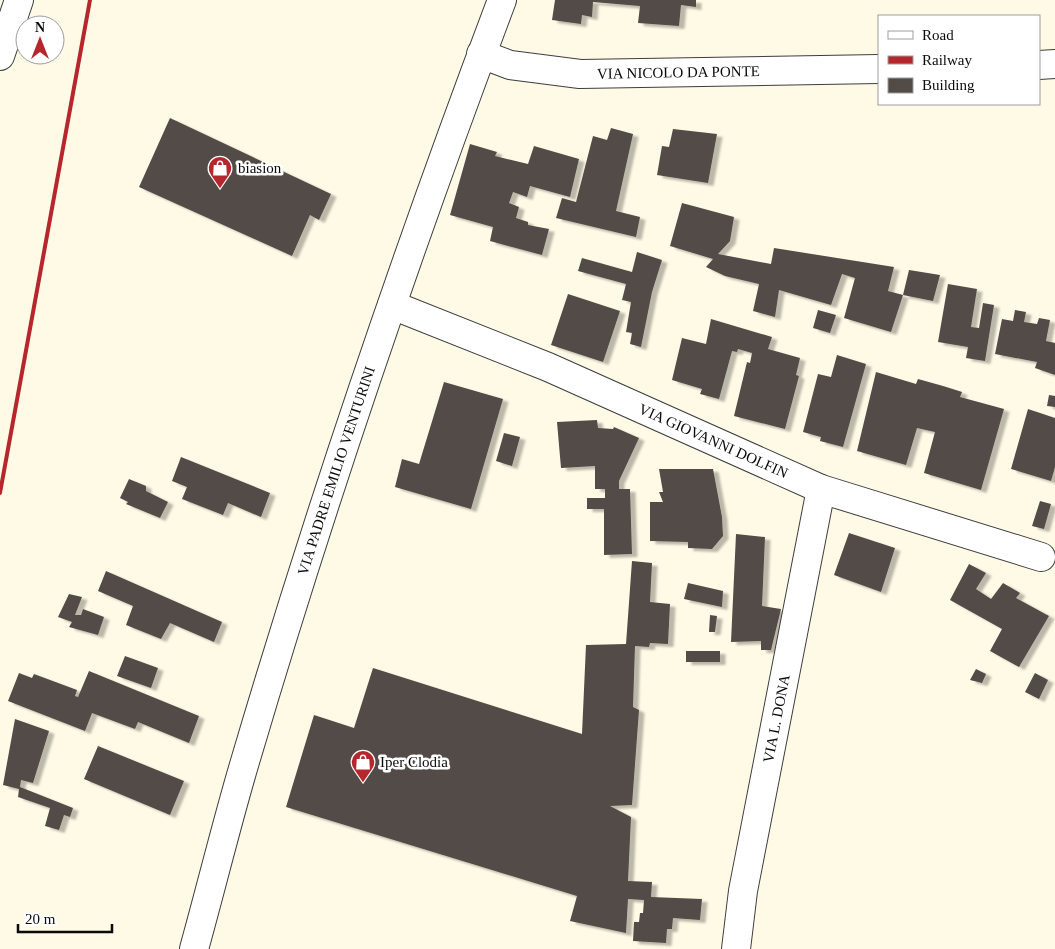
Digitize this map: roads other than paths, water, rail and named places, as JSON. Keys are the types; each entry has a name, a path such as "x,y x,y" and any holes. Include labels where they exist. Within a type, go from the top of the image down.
{"street":[{"path":"0,56 19,0"},
{"name":"VIA PADRE EMILIO VENTURINI","path":"194,949 243,767 295,597 392,305 502,0"},
{"name":"VIA NICOLO DA PONTE","path":"482,54 510,65 580,74 878,70"},
{"path":"1040,65 1055,64"},
{"name":"VIA GIOVANNI DOLFIN","path":"392,305 548,367 821,489 1041,557"},
{"name":"VIA L. DONA","path":"736,949 743,892 821,489"}],"railway":[{"path":"0,493 90,0"}],"place":[{"name":"biasion","path":"220,189"},
{"name":"Iper Clodia","path":"363,783"}]}
